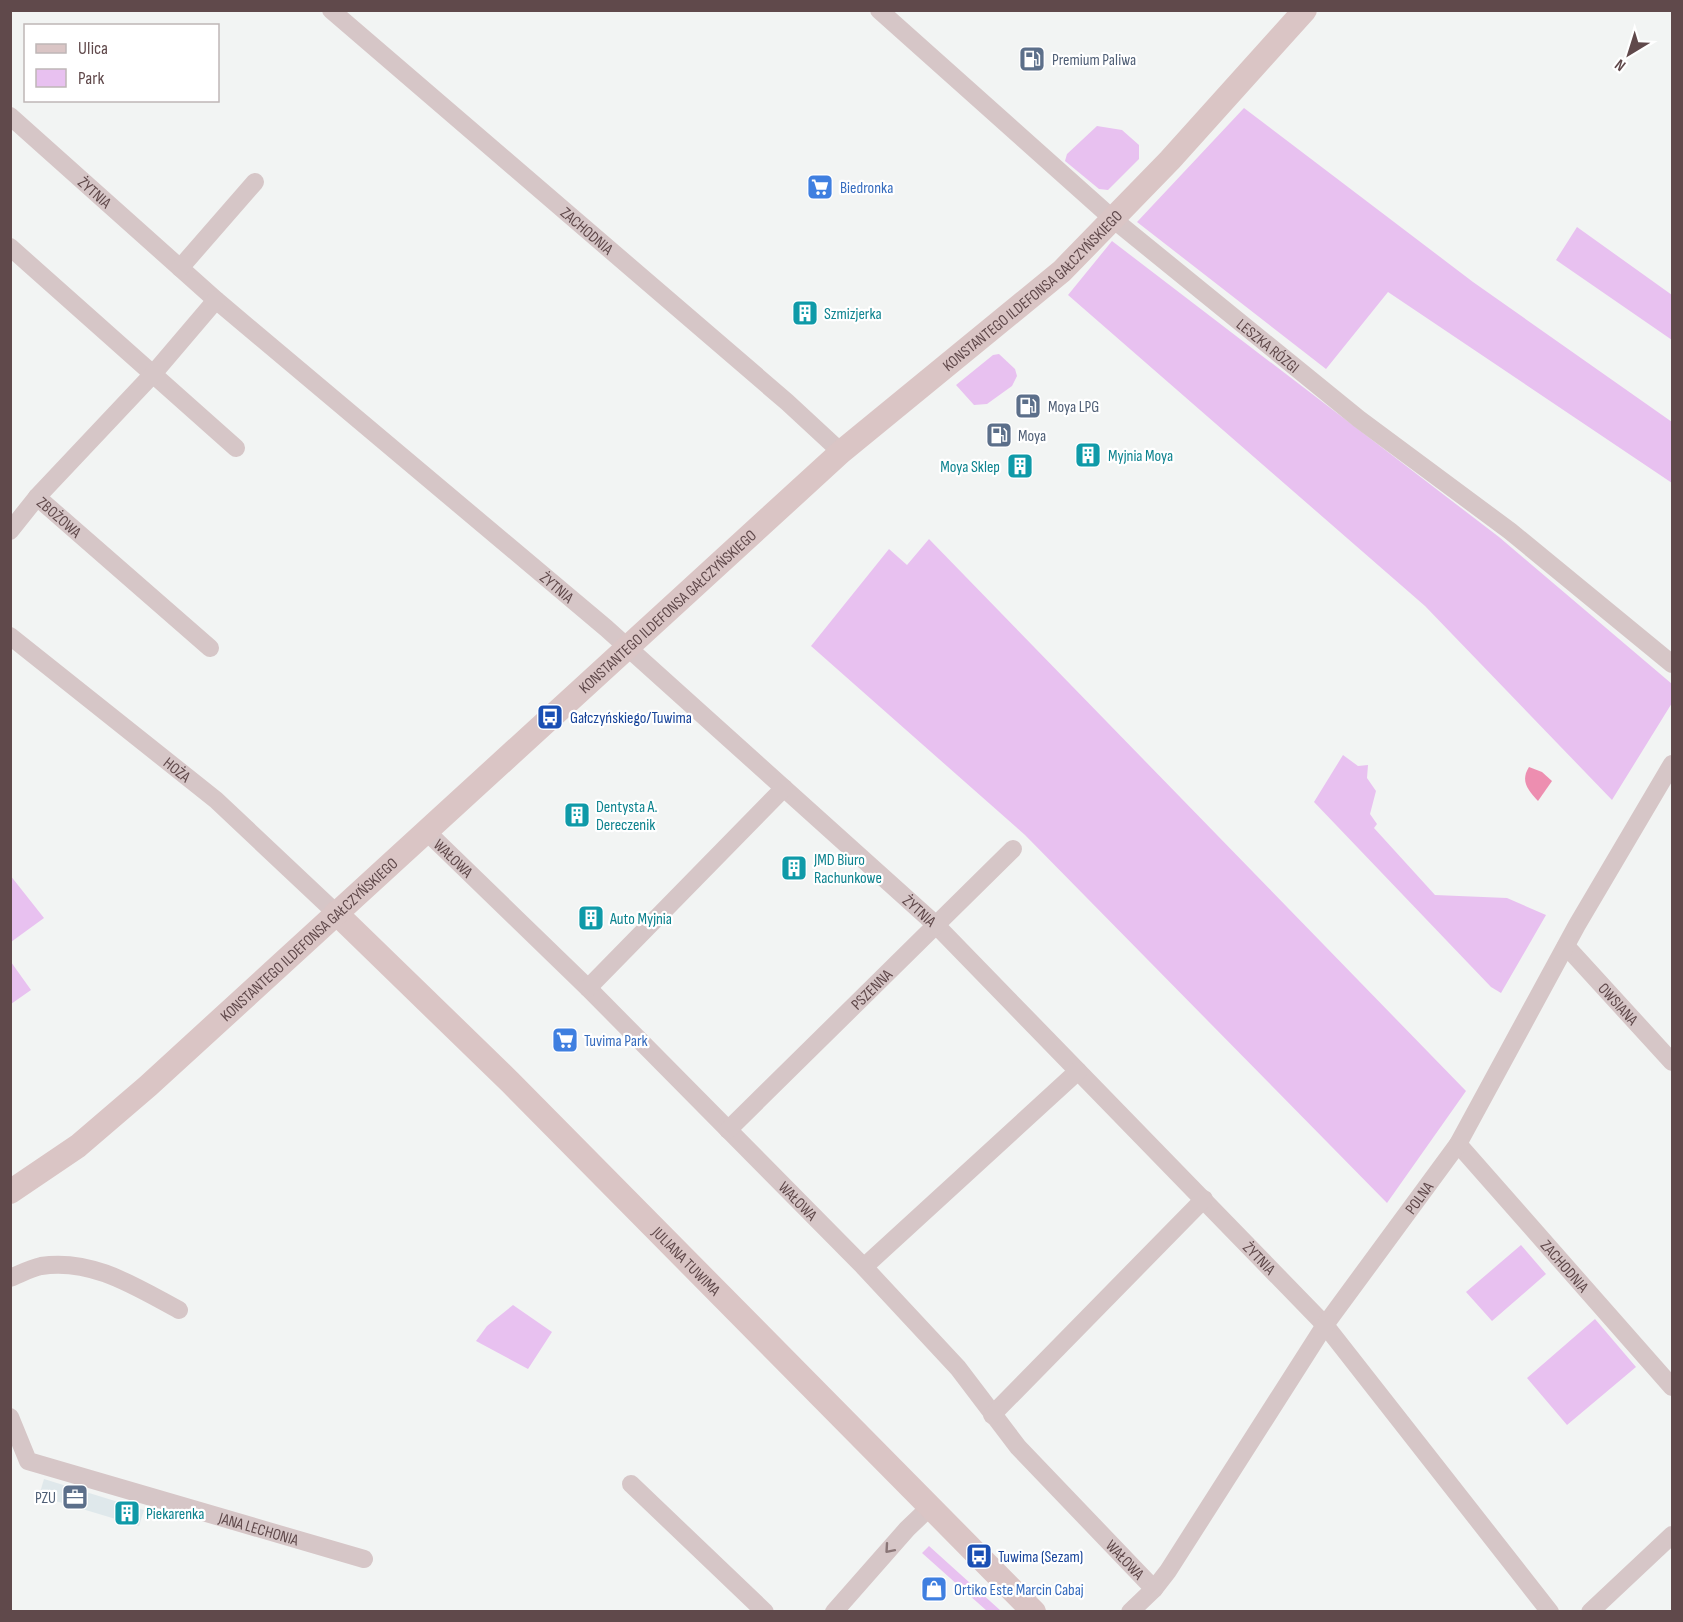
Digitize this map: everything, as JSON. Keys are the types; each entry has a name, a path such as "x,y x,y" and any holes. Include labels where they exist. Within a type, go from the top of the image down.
{"street":[{"name":"ZACHODNIA","path":"331,10 777,393 841,452"},
{"name":"LESZKA RÓZGI","path":"879,10 1113,219 1359,419 1510,531 1672,664"},
{"name":"KONSTANTEGO ILDEFONSA GAŁCZYŃSKIEGO","path":"10,1192 46,1170 90,1136 841,452 1010,316 1062,271 1113,219 1305,10"},
{"name":"ŻYTNIA","path":"10,116 216,300 627,647 935,924 1325,1325 1551,1611"},
{"path":"180,268 255,182"},
{"path":"10,247 236,448"},
{"name":"ZBOŻOWA","path":"210,648 37,497 153,374 216,300"},
{"path":"10,531 37,497"},
{"name":"HOŻA","path":"10,636 216,800 336,913"},
{"name":"POLNA","path":"1131,1611 1154,1589 1325,1325 1458,1144 1566,946 1672,764"},
{"path":"588,988 784,788"},
{"name":"WAŁOWA","path":"425,830 588,988 864,1267 958,1368 1018,1447 1154,1589"},
{"name":"PSZENNA","path":"728,1130 1013,849"},
{"name":"JULIANA TUWIMA","path":"336,913 510,1082 1034,1611"},
{"name":"OWSIANA","path":"1566,946 1672,1062"},
{"path":"864,1267 1078,1071"},
{"name":"ZACHODNIA","path":"1458,1144 1672,1387"},
{"path":"992,1415 1204,1199"},
{"path":"10,1278 40,1266 79,1266 128,1282 179,1310"},
{"name":"JANA LECHONIA","path":"10,1417 28,1461 364,1559"},
{"path":"631,1484 765,1611"},
{"path":"834,1611 907,1529 930,1507"},
{"path":"1590,1611 1672,1535"}],"shaded area":[{"path":"1529,767 1542,772 1552,781 1538,801 1528,789 1525,781"},
{"path":"44,1479 144,1510 139,1526 39,1496"}],"green space":[{"path":"1244,108 1473,282 1672,422 1672,483 1388,292 1326,369 1137,222"},
{"path":"1097,126 1122,130 1139,145 1139,159 1108,190 1099,189 1065,161 1067,154"},
{"path":"1577,227 1672,295 1672,340 1556,260"},
{"path":"1112,241 1499,537 1672,684 1672,703 1612,800 1425,606 1068,295"},
{"path":"999,354 1015,369 1017,376 1012,386 987,404 974,405 956,385 993,355"},
{"path":"929,539 1466,1091 1387,1203 1025,835 811,646 889,549 907,565"},
{"path":"1343,755 1358,766 1368,765 1367,778 1376,791 1370,814 1377,824 1374,828 1435,895 1507,898 1546,915 1501,993 1491,987 1314,802"},
{"path":"10,875 44,918 11,942 10,942"},
{"path":"11,962 31,990 10,1004"},
{"path":"1521,1245 1546,1274 1492,1321 1466,1292"},
{"path":"513,1305 552,1332 528,1369 476,1341 487,1326"},
{"path":"1595,1319 1636,1367 1567,1425 1527,1378"},
{"path":"929,1546 1001,1611 987,1611 922,1553"}],"place":[{"name":"Premium Paliwa","path":"1032,59"},
{"name":"Biedronka","path":"820,187"},
{"name":"Szmizjerka","path":"805,313"},
{"name":"Moya LPG","path":"1028,406"},
{"name":"Moya","path":"999,435"},
{"name":"Myjnia Moya","path":"1088,455"},
{"name":"Moya Sklep","path":"1020,466"},
{"name":"Gałczyńskiego/Tuwima","path":"550,717"},
{"name":"Dentysta A. Dereczenik","path":"577,815"},
{"name":"JMD Biuro Rachunkowe","path":"794,868"},
{"name":"Auto Myjnia","path":"591,918"},
{"name":"Tuvima Park","path":"565,1040"},
{"name":"PZU","path":"75,1497"},
{"name":"Piekarenka","path":"127,1513"},
{"name":"Tuwima (Sezam)","path":"979,1556"},
{"name":"Ortiko Este Marcin Cabaj","path":"934,1589"}]}
